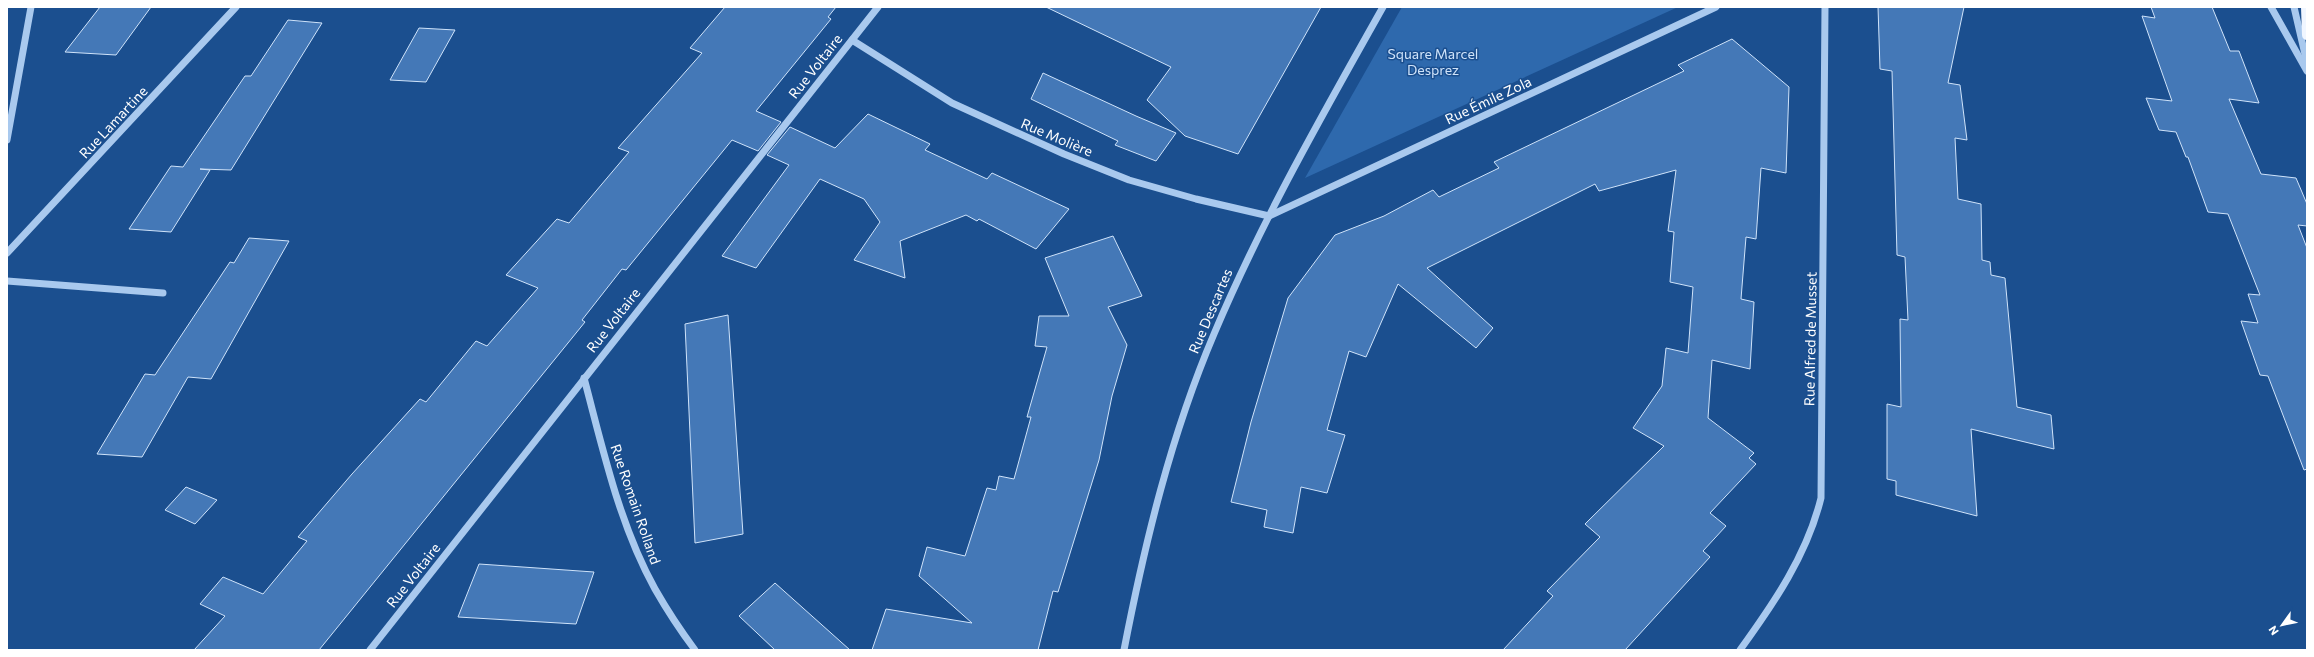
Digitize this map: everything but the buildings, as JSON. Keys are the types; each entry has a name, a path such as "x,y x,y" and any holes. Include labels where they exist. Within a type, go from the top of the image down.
{"main road":[{"path":"2306,7 2307,35"}],"street":[{"path":"7,140 30,7"},
{"name":"Rue Lamartine","path":"7,253 236,7"},
{"name":"Rue Voltaire","path":"370,650 878,7"},
{"name":"Rue Descartes","path":"1124,650 1161,486 1201,364 1231,293 1269,216 1383,7"},
{"name":"Rue Émile Zola","path":"1269,216 1716,7"},
{"name":"Rue Alfred de Musset","path":"1740,650 1766,614 1792,573 1811,535 1821,498 1825,7"},
{"path":"2271,7 2307,71"},
{"path":"2294,7 2307,63"},
{"name":"Rue Molière","path":"852,40 952,103 1064,154 1129,180 1196,199 1269,216"},
{"path":"7,281 163,293"},
{"name":"Rue Romain Rolland","path":"584,378 614,487 639,560 664,606 695,650"}],"green space":[{"name":"Square Marcel Desprez","path":"1402,7 1678,7 1305,178"}]}
